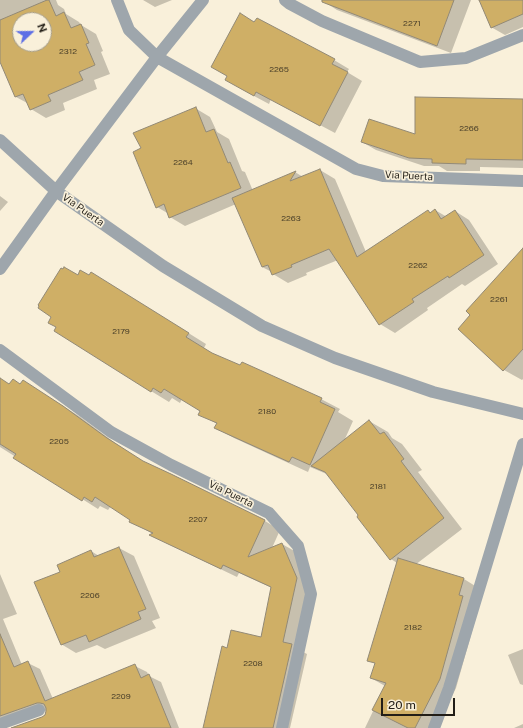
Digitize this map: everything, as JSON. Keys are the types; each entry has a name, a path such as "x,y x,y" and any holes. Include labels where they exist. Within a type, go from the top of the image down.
{"street":[{"name":"Via Puerta","path":"117,0 129,30 157,57 356,169 382,176 523,181"},
{"path":"157,57 202,0"},
{"path":"285,0 322,22 420,62 466,58 523,35"},
{"name":"Via Puerta","path":"0,269 56,191 157,57"},
{"name":"Via Puerta","path":"0,140 56,191 163,266 262,326 335,358 433,392 523,414"},
{"name":"Via Puerta","path":"0,350 110,432 171,465 269,513 298,546 311,594 282,728"},
{"path":"434,728 449,688 523,444"},
{"path":"0,724 39,710"}],"building":[{"path":"49,0 56,16 64,12 71,28 81,24 89,43 86,44 95,65 79,72 83,80 48,95 51,101 30,110 23,94 15,97 0,62 0,20 12,15 12,52 52,52 52,12 19,12"},
{"path":"322,0 454,0 437,46 322,2"},
{"path":"479,0 523,0 523,14 491,28"},
{"path":"240,13 254,22 257,18 335,59 332,64 348,72 320,126 256,92 254,96 225,80 227,76 211,67"},
{"path":"415,97 523,99 523,160 466,159 466,164 432,163 432,159 409,158 361,142 369,119 415,134"},
{"path":"196,107 206,132 214,129 228,163 230,162 241,188 169,218 164,204 156,208 133,152 141,148 133,133"},
{"path":"320,169 357,257 428,210 430,213 435,209 441,219 455,210 484,255 449,278 448,276 412,299 414,302 379,325 329,249 291,265 292,267 272,275 268,265 262,267 232,198 296,171 290,181"},
{"path":"523,248 523,349 503,371 458,329 470,315 466,311"},
{"path":"64,267 78,275 80,270 89,275 91,272 189,333 186,337 212,353 240,365 242,362 322,398 320,402 335,409 310,465 292,457 289,462 214,428 217,423 198,415 200,411 164,389 161,393 153,388 151,392 54,331 56,327 48,323 51,317 38,308 38,305 61,268 63,269"},
{"path":"0,378 9,384 13,379 20,384 23,380 143,461 265,520 248,557 282,543 297,578 283,642 292,644 273,728 203,728 222,646 227,648 231,630 261,637 271,587 223,565 221,569 149,535 153,533 129,522 130,520 95,497 92,502 84,497 82,501 13,458 16,454 0,444"},
{"path":"369,420 380,434 384,432 404,459 401,461 444,518 390,560 325,472 311,466"},
{"path":"119,547 146,609 138,612 141,619 89,642 86,635 61,645 34,582 60,572 57,565 91,550 94,557"},
{"path":"398,558 464,578 459,595 463,596 440,679 415,728 408,728 372,710 386,683 370,678 375,663 367,661"},
{"path":"0,634 14,667 28,661 45,701 135,664 141,678 149,674 171,728 11,728 42,717 45,715 46,708 44,704 37,703 0,716"}]}
